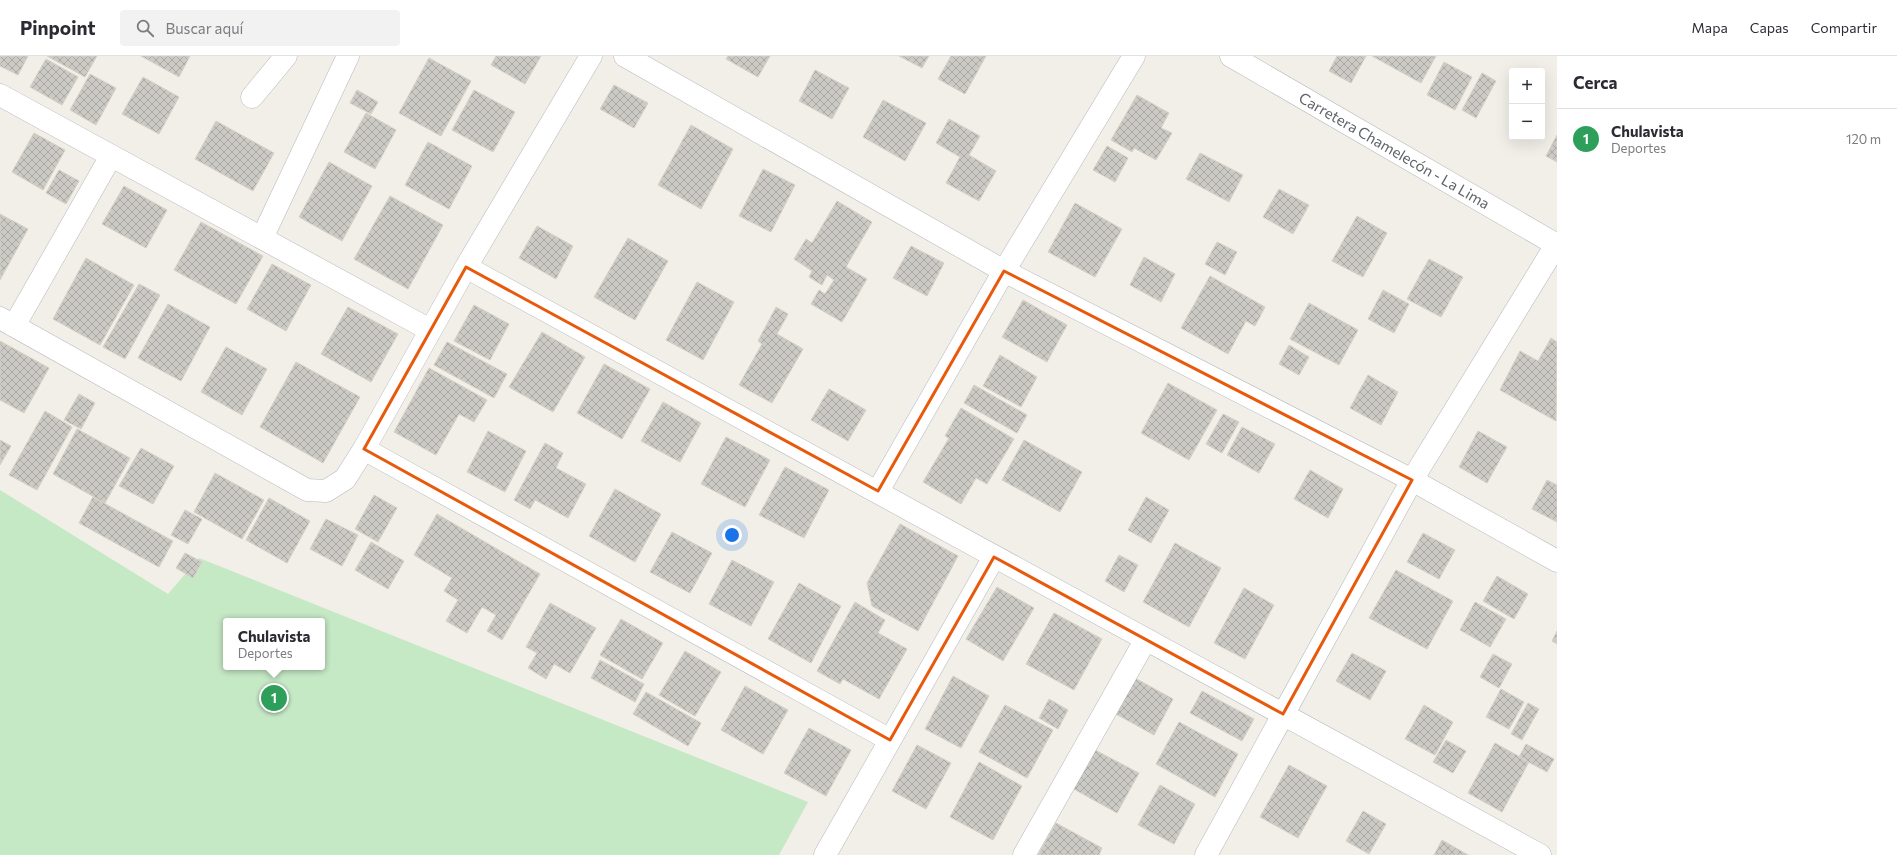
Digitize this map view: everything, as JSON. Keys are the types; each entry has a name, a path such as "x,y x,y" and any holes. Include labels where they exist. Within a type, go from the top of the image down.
{"street":[{"path":"252,97 286,56"},
{"path":"262,238 348,56"},
{"path":"111,156 7,322 307,490 326,491 345,478 364,449 466,267 591,56"},
{"path":"625,56 1004,271 1412,480 1557,561"},
{"path":"878,491 1004,271 1134,56"},
{"name":"Carretera Chamelecón - La Lima","path":"1231,56 1557,245"},
{"path":"0,96 430,330"},
{"path":"1206,855 1412,480 1557,245"},
{"path":"466,267 878,491 994,557 1540,855"},
{"path":"364,449 890,740"},
{"path":"825,855 994,557"},
{"path":"1024,855 1146,639"}],"highlighted area":[{"path":"466,267 878,491 1004,271 1412,480 1283,714 994,557 890,740 364,449"}],"green space":[{"path":"0,490 168,594 199,558 808,802 779,855 0,855"}],"building":[{"path":"0,56 28,56 18,75 0,66"},
{"path":"47,56 97,56 85,77"},
{"path":"141,56 190,56 179,77"},
{"path":"496,56 541,56 525,84 491,65"},
{"path":"728,56 770,56 758,77 726,59"},
{"path":"899,56 929,56 922,68"},
{"path":"951,56 986,56 965,94 938,79"},
{"path":"1337,56 1366,56 1351,83 1329,71"},
{"path":"1372,56 1436,56 1421,83"},
{"path":"429,58 471,81 441,136 399,113"},
{"path":"46,59 78,77 62,105 30,87"},
{"path":"1444,62 1472,77 1455,110 1427,95"},
{"path":"815,70 849,88 832,119 799,101"},
{"path":"1482,73 1496,81 1476,118 1462,110"},
{"path":"90,74 116,88 96,125 70,110"},
{"path":"143,77 179,97 159,134 122,114"},
{"path":"614,85 648,103 634,128 600,109"},
{"path":"357,90 378,102 371,114 350,103"},
{"path":"474,90 515,112 493,152 452,130"},
{"path":"1137,95 1169,113 1161,128 1172,133 1156,160 1134,148 1132,152 1111,140"},
{"path":"883,100 926,123 905,161 863,137"},
{"path":"366,113 396,130 375,169 344,152"},
{"path":"949,119 980,136 969,155 996,171 979,201 946,183 960,157 936,143"},
{"path":"216,121 274,153 253,191 195,159"},
{"path":"691,125 733,149 701,209 658,185"},
{"path":"34,133 65,150 43,190 12,172"},
{"path":"1557,135 1557,162 1546,156"},
{"path":"428,142 472,166 449,209 405,185"},
{"path":"1107,146 1128,158 1115,182 1093,170"},
{"path":"1200,153 1243,175 1229,202 1186,179"},
{"path":"329,162 372,186 342,241 299,217"},
{"path":"763,169 795,185 771,232 739,216"},
{"path":"59,170 79,181 66,204 46,193"},
{"path":"124,186 167,210 146,248 102,224"},
{"path":"1279,189 1309,205 1293,234 1263,217"},
{"path":"390,196 443,225 408,289 354,259"},
{"path":"837,201 872,222 846,267 867,279 842,322 811,304 819,290 825,294 834,280 827,275 822,285 809,277 812,271 794,259 806,239 812,243"},
{"path":"1075,203 1122,229 1095,277 1048,252"},
{"path":"0,214 28,229 0,280"},
{"path":"1357,216 1387,233 1363,277 1332,261"},
{"path":"201,222 263,256 236,304 174,270"},
{"path":"537,226 573,246 556,279 519,258"},
{"path":"628,238 668,261 635,320 594,297"},
{"path":"1217,242 1237,252 1225,275 1205,264"},
{"path":"911,246 944,263 927,296 893,278"},
{"path":"1144,257 1175,274 1161,302 1130,285"},
{"path":"86,258 134,285 100,345 53,319"},
{"path":"1429,259 1463,277 1441,317 1407,299"},
{"path":"272,264 311,285 286,331 247,309"},
{"path":"1210,276 1265,307 1255,326 1246,321 1228,354 1181,328"},
{"path":"697,282 734,302 703,360 666,340"},
{"path":"139,284 160,295 125,359 103,347"},
{"path":"1383,290 1409,304 1394,333 1368,319"},
{"path":"1023,300 1067,325 1047,362 1002,337"},
{"path":"1309,303 1358,330 1339,365 1290,339"},
{"path":"168,304 210,327 181,381 138,358"},
{"path":"474,305 509,324 490,360 454,341"},
{"path":"348,307 398,334 371,382 321,354"},
{"path":"776,307 788,314 777,334 803,349 772,403 739,385 762,344 758,341"},
{"path":"542,332 585,357 553,412 509,387"},
{"path":"1551,338 1557,342 1556,421 1500,390 1520,351 1538,361"},
{"path":"0,341 49,368 24,413 0,400"},
{"path":"447,342 507,374 494,398 434,365"},
{"path":"1289,345 1309,357 1299,375 1279,364"},
{"path":"226,347 267,369 242,415 201,392"},
{"path":"1000,355 1037,377 1021,407 983,386"},
{"path":"296,362 360,397 323,463 260,427"},
{"path":"604,364 650,389 622,439 577,413"},
{"path":"429,368 487,400 474,422 459,414 436,455 394,432"},
{"path":"1368,375 1398,392 1381,425 1350,408"},
{"path":"1168,383 1217,410 1189,460 1141,433"},
{"path":"974,385 1027,415 1017,433 964,403"},
{"path":"829,389 866,410 848,441 811,420"},
{"path":"79,394 95,403 81,429 64,420"},
{"path":"663,402 701,423 680,462 641,441"},
{"path":"961,408 1014,439 987,484 976,478 961,504 923,482 949,438 945,436"},
{"path":"45,411 72,427 37,490 9,475"},
{"path":"1223,414 1239,422 1222,453 1206,444"},
{"path":"1242,427 1275,444 1259,473 1227,455"},
{"path":"77,429 130,458 105,503 53,474"},
{"path":"488,431 526,451 505,492 467,472"},
{"path":"1478,431 1507,447 1487,483 1459,467"},
{"path":"726,437 770,460 745,507 701,484"},
{"path":"0,440 11,446 0,465"},
{"path":"1024,440 1082,472 1060,512 1002,480"},
{"path":"545,443 563,453 556,468 586,484 568,518 535,500 530,509 514,500"},
{"path":"141,448 174,466 153,504 119,486"},
{"path":"785,467 829,490 804,538 759,515"},
{"path":"1310,470 1343,489 1328,518 1294,499"},
{"path":"215,473 264,500 242,539 194,512"},
{"path":"1547,480 1557,485 1557,522 1532,509"},
{"path":"615,489 661,514 635,562 589,536"},
{"path":"374,495 397,508 378,542 355,529"},
{"path":"93,497 173,541 159,567 79,523"},
{"path":"1146,497 1169,510 1151,543 1128,530"},
{"path":"269,498 310,521 287,563 246,540"},
{"path":"185,510 202,519 188,544 171,535"},
{"path":"437,514 540,574 502,640 487,631 496,615 482,607 467,633 446,621 458,600 444,591 452,578 414,555"},
{"path":"326,519 358,535 342,566 310,549"},
{"path":"900,524 958,556 918,631 872,606 867,583"},
{"path":"672,532 712,553 690,593 650,572"},
{"path":"1423,533 1455,550 1439,579 1407,562"},
{"path":"371,542 404,561 388,589 355,570"},
{"path":"1175,543 1221,568 1189,627 1143,602"},
{"path":"185,553 202,562 193,578 176,568"},
{"path":"1119,555 1138,565 1124,592 1105,581"},
{"path":"732,560 774,582 751,626 709,604"},
{"path":"1396,570 1453,601 1427,649 1369,618"},
{"path":"1497,576 1528,594 1514,619 1483,601"},
{"path":"799,583 841,606 811,663 768,639"},
{"path":"997,587 1034,608 1003,661 966,639"},
{"path":"1244,588 1274,605 1245,659 1214,643"},
{"path":"855,602 885,620 878,633 907,649 879,699 843,679 840,684 817,671"},
{"path":"1475,602 1506,619 1490,647 1460,630"},
{"path":"550,603 596,628 570,673 554,664 546,679 528,668 537,653 526,647"},
{"path":"1054,613 1102,639 1074,690 1026,664"},
{"path":"621,619 663,643 642,679 600,655"},
{"path":"1557,631 1557,644 1552,641"},
{"path":"685,651 721,672 695,716 659,695"},
{"path":"1352,653 1386,671 1370,700 1336,681"},
{"path":"1493,654 1512,664 1499,688 1480,677"},
{"path":"600,660 644,684 635,702 591,678"},
{"path":"953,676 989,696 961,748 925,729"},
{"path":"1133,677 1173,699 1154,735 1114,713"},
{"path":"745,686 788,710 763,754 721,730"},
{"path":"1501,689 1524,702 1509,729 1486,717"},
{"path":"1202,691 1254,719 1242,741 1190,713"},
{"path":"646,692 701,723 688,746 633,714"},
{"path":"1049,699 1068,710 1058,729 1039,718"},
{"path":"1528,703 1539,709 1522,740 1511,734"},
{"path":"1005,705 1053,730 1027,778 979,752"},
{"path":"1424,705 1453,722 1435,755 1405,739"},
{"path":"1179,722 1238,754 1215,797 1156,764"},
{"path":"809,728 851,750 826,796 784,773"},
{"path":"1446,740 1466,751 1453,773 1433,762"},
{"path":"1495,743 1529,762 1502,812 1468,793"},
{"path":"1526,744 1554,759 1547,772 1519,757"},
{"path":"917,745 951,763 926,809 892,791"},
{"path":"1093,749 1139,773 1117,813 1072,788"},
{"path":"979,762 1022,786 993,840 950,817"},
{"path":"1289,765 1327,786 1298,838 1260,817"},
{"path":"1160,785 1195,804 1174,844 1138,825"},
{"path":"1363,811 1386,824 1369,854 1346,841"},
{"path":"1056,823 1102,848 1099,855 1038,855"},
{"path":"1442,840 1468,855 1434,855"}],"place":[{"name":"Chulavista","path":"274,698"}]}
